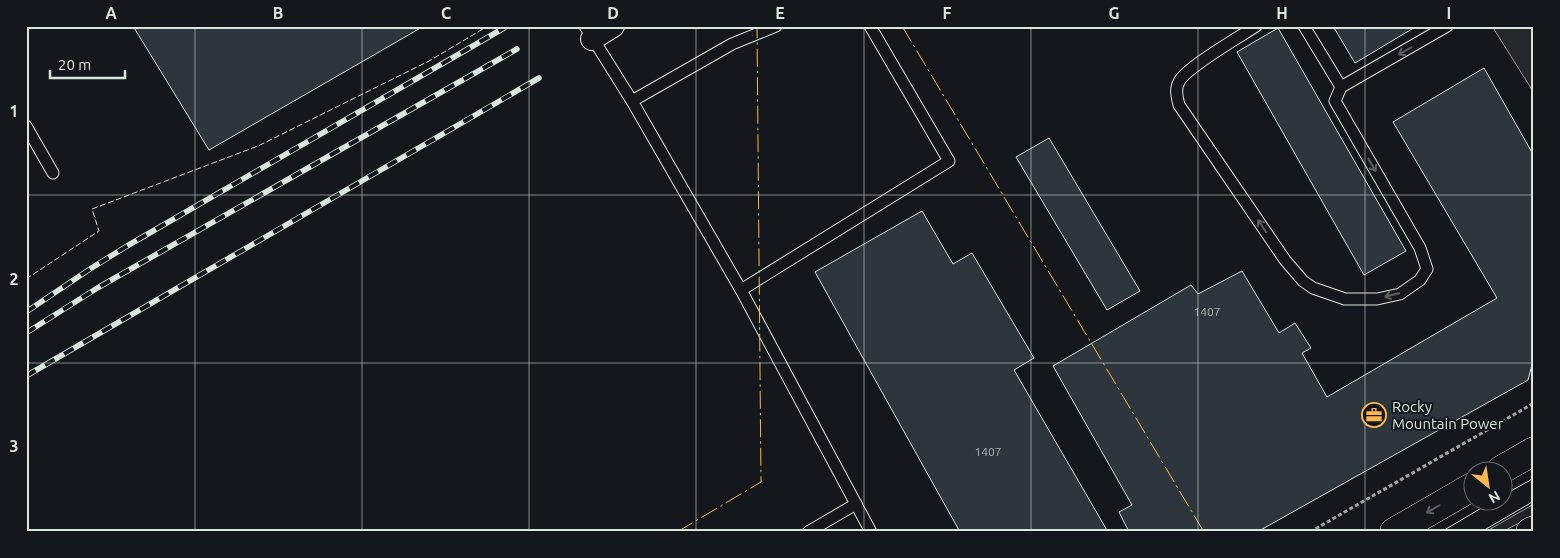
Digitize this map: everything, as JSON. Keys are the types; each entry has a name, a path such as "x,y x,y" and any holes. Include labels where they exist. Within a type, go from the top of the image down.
{"main road":[{"path":"1512,464 1534,451"},
{"path":"1394,532 1462,493"},
{"path":"1530,532 1534,530"}],"street":[{"path":"589,32 613,26"}],"lane":[{"path":"632,101 732,44 776,26"},
{"path":"742,290 949,161 870,26"},
{"path":"1256,26 1199,63 1179,81 1176,95 1179,105 1285,260 1303,281 1313,288 1345,299 1377,299 1400,294 1420,280 1427,269 1420,248 1335,101 1341,87 1447,26"},
{"path":"1304,26 1341,87"},
{"path":"589,32 632,101 742,290 871,532"},
{"path":"26,126 53,173"},
{"path":"811,531 856,504"}],"path":[{"path":"1310,532 1534,402"}],"shaded area":[{"path":"1492,26 1534,26 1534,93"},
{"path":"1534,504 1534,515 1502,532 1485,532"}],"building":[{"path":"133,26 424,26 209,150"},
{"path":"1333,26 1417,26 1355,63"},
{"path":"1278,28 1406,251 1364,275 1237,52"},
{"path":"1484,68 1534,156 1534,357 1528,380 1257,532 1129,532 1119,512 1132,505 1053,366 1191,285 1198,294 1242,271 1279,333 1295,323 1311,348 1302,353 1327,397 1497,298 1393,122"},
{"path":"1049,138 1140,291 1107,310 1016,157"},
{"path":"922,211 953,264 972,253 1034,358 1014,370 1108,532 960,532 815,272"}],"tram line":[{"path":"1512,490 1534,478"},
{"path":"1481,532 1534,501"},
{"path":"1441,532 1478,510"}],"railway":[{"path":"26,312 127,246 504,28"},
{"path":"26,333 99,287 517,49"},
{"path":"26,376 539,78"}],"fence":[{"path":"26,279 99,231 92,209 258,146 429,61 488,26"}],"power":[{"path":"677,532 761,482 757,26"},
{"path":"902,26 1204,532"}],"place":[{"name":"Rocky Mountain Power","path":"1374,415"}]}
